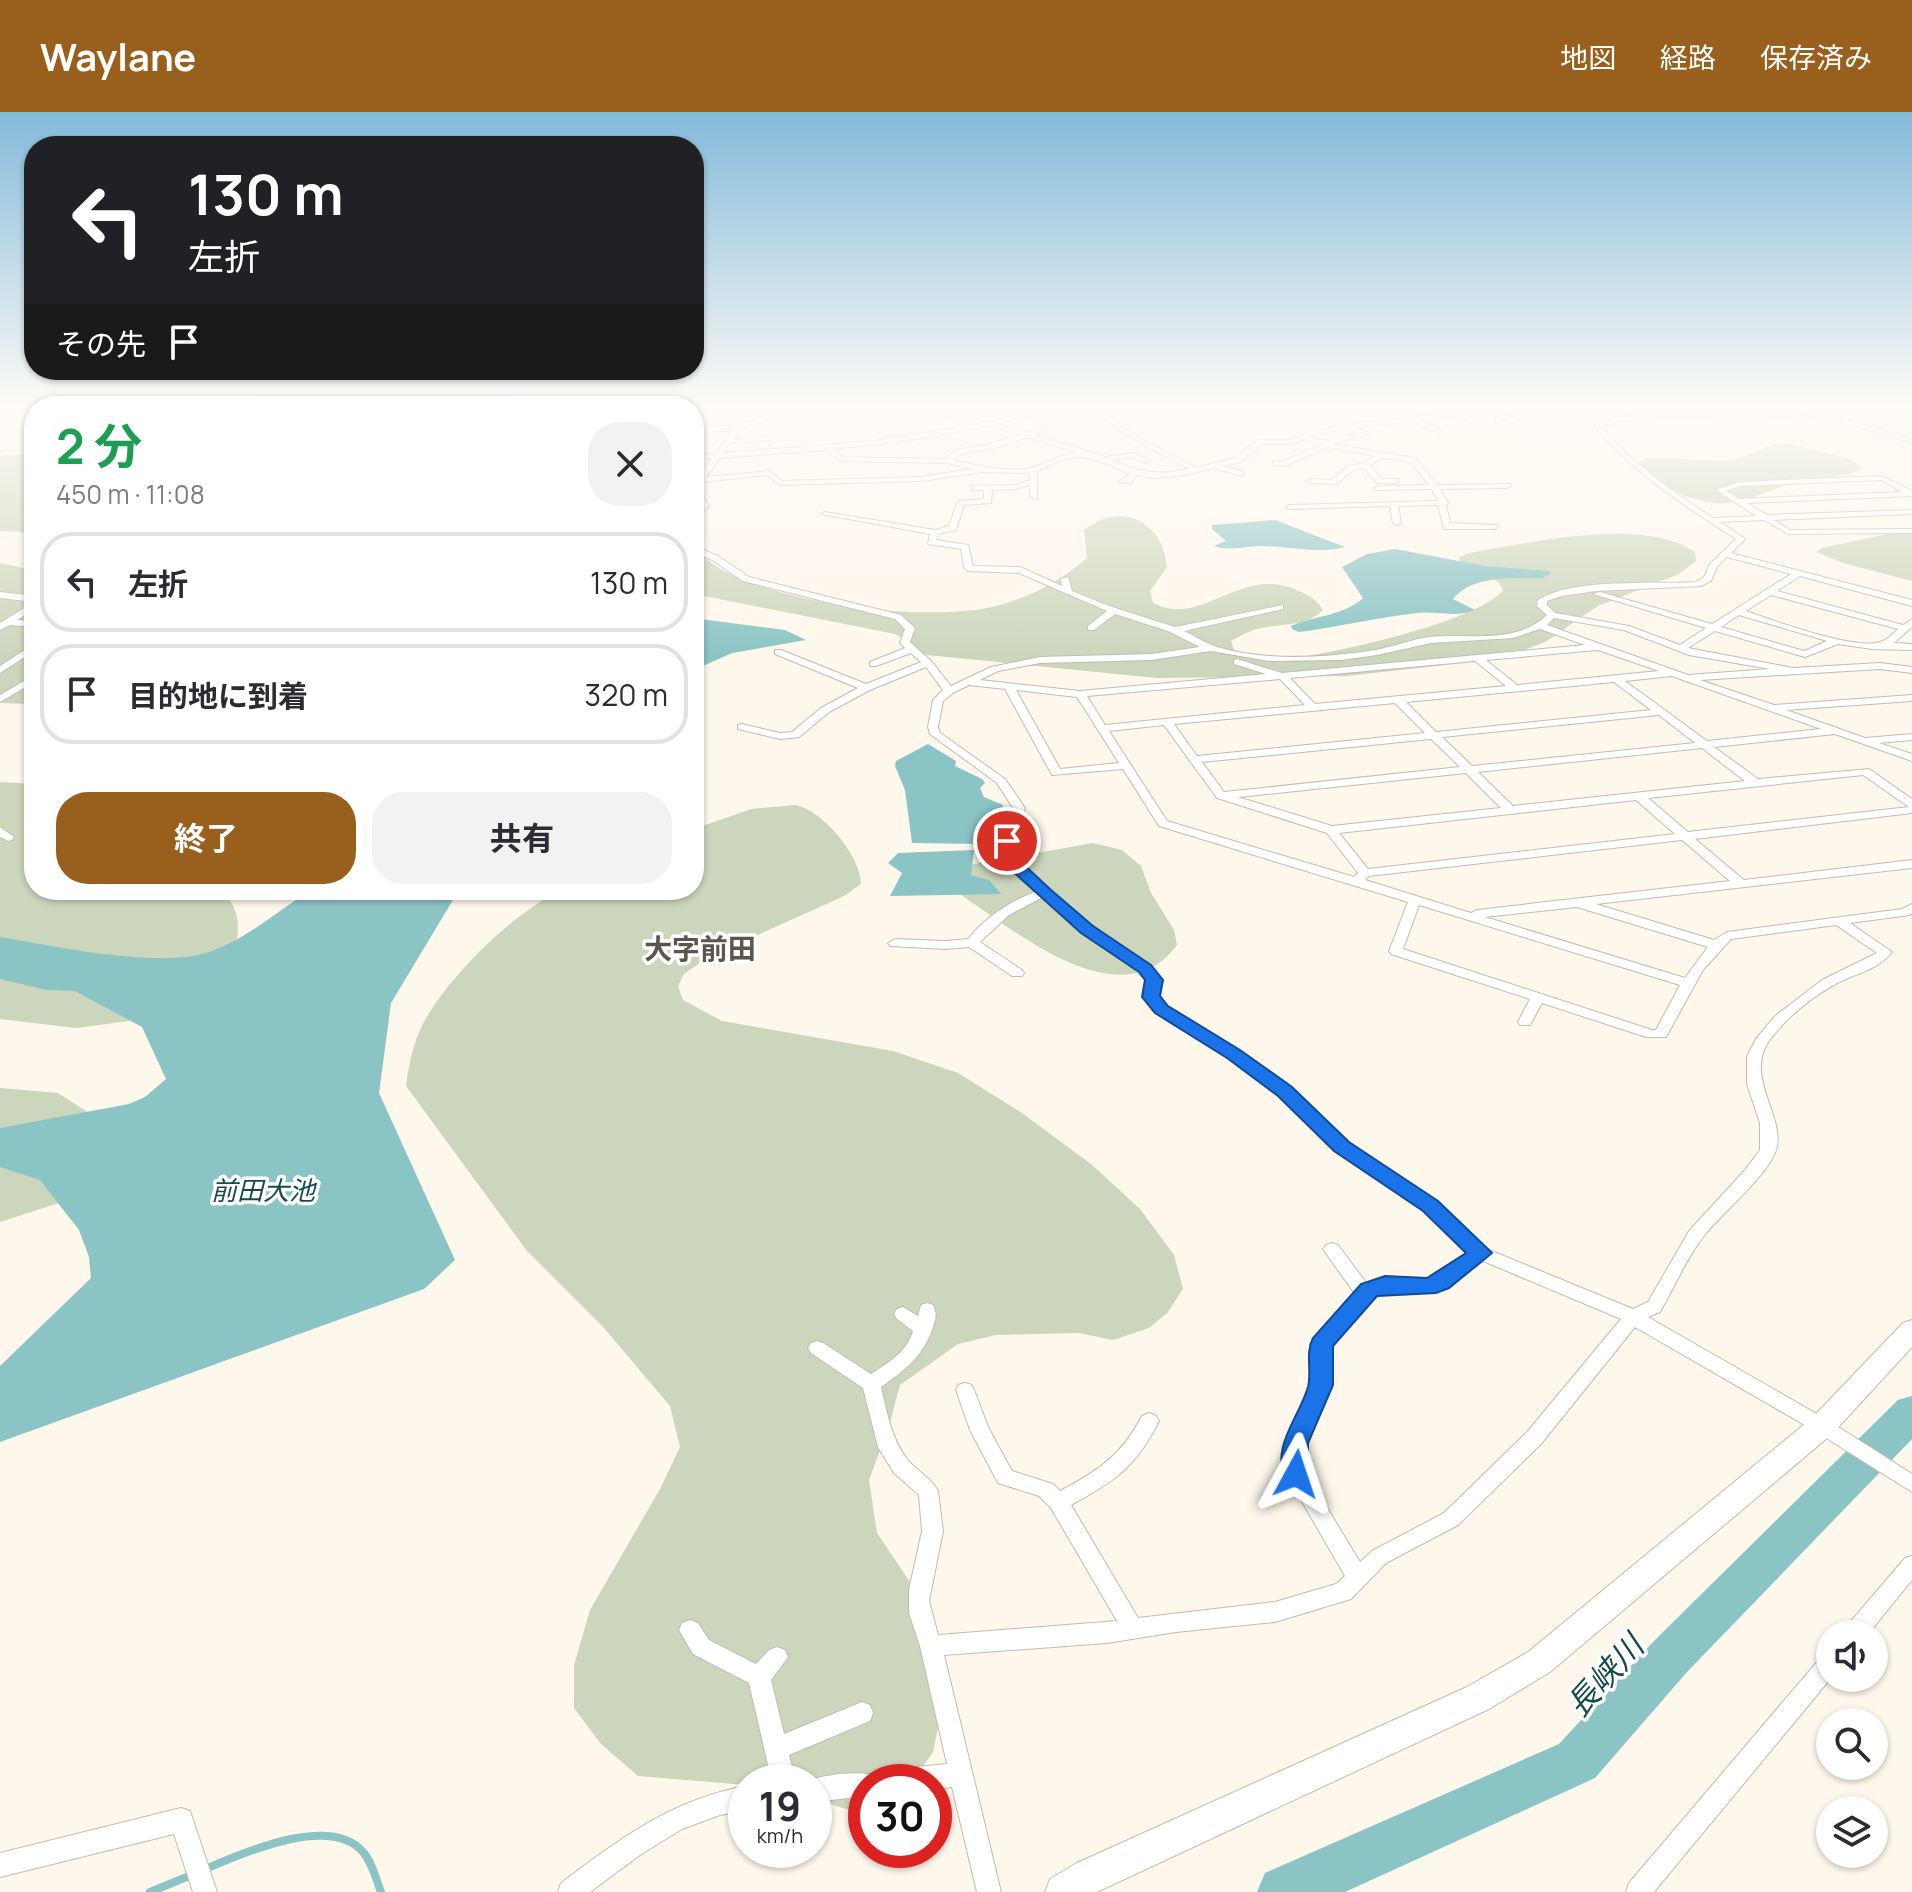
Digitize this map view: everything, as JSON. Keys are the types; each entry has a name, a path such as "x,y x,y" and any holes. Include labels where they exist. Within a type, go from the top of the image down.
{"street":[{"path":"825,514 935,532 953,528 964,501 988,501 988,490"},
{"path":"1033,490 1034,497"},
{"path":"1436,490 1442,499 1446,526 1494,527"},
{"path":"1670,490 1741,539 1713,566 1708,579 1698,584 1583,590 1552,596 1543,600 1542,606 1552,615 1626,628 1680,649 1789,670"},
{"path":"1724,490 1788,532 1912,531"},
{"path":"1737,501 1911,494"},
{"path":"1290,507 1494,498"},
{"path":"1394,504 1397,523"},
{"path":"1711,520 1912,512"},
{"path":"935,532 932,544 965,547 971,569 1020,570 1113,611 1175,630 1210,648 1273,659 1357,655 1389,651 1428,640 1497,638 1540,626 1552,615"},
{"path":"704,554 757,583 898,617 910,628 905,643 927,663 949,691"},
{"path":"1725,554 1786,566 1799,573 1912,603"},
{"path":"1680,649 1799,573"},
{"path":"1065,579 1068,592"},
{"path":"1583,590 1805,654 1837,641"},
{"path":"1772,592 1908,625"},
{"path":"0,595 24,598"},
{"path":"1175,630 1280,607"},
{"path":"2,624 24,611"},
{"path":"1091,628 1113,611"},
{"path":"1739,612 1837,641 1875,647 1911,647"},
{"path":"2,624 24,624"},
{"path":"1884,645 1908,625"},
{"path":"1540,626 1912,758"},
{"path":"1837,641 1880,666"},
{"path":"968,682 1080,694 1598,647"},
{"path":"1210,648 1151,657 1040,660 995,669 949,691 938,700 933,727 935,734 1001,781 1019,808 1007,841 1015,865 1087,930 1145,969 1154,980 1151,997 1161,1010 1234,1054 1285,1092 1342,1147 1431,1206 1481,1253 1633,1317 1831,1432 1912,1484"},
{"path":"873,664 910,650"},
{"path":"1199,650 1283,676 1314,709"},
{"path":"778,652 866,688"},
{"path":"0,670 24,654"},
{"path":"1477,658 1516,689"},
{"path":"742,727 780,736 795,735 809,720 866,688 927,663"},
{"path":"1103,728 1618,680 1880,666 1912,670"},
{"path":"1618,680 1754,782"},
{"path":"0,699 24,684"},
{"path":"1009,687 1056,773 1127,765"},
{"path":"1080,694 1163,823 1361,877 1415,899 1688,983"},
{"path":"1769,707 1912,698"},
{"path":"1399,701 1508,808"},
{"path":"1197,759 1661,712"},
{"path":"1168,723 1221,796 1331,830 1508,808 1865,771 1912,804"},
{"path":"1221,796 1836,731"},
{"path":"1863,740 1912,737"},
{"path":"1637,795 1740,883"},
{"path":"1361,877 1912,810"},
{"path":"1331,830 1361,877"},
{"path":"1468,915 1912,864"},
{"path":"972,943 980,931 1027,898 1045,893"},
{"path":"1415,899 1396,951 1651,1034 1661,1034 1688,983 1715,945 1727,936 1905,912 1912,908"},
{"path":"1577,903 1715,945"},
{"path":"931,1646 1133,1629 1275,1612 1343,1592 1379,1557 1451,1519 1534,1438 1633,1317 1654,1307 1695,1235 1768,1151 1768,1123 1755,1084 1754,1056 1761,1042 1780,1019 1827,983 1885,952 1838,921"},
{"path":"895,943 972,943 1017,973"},
{"path":"1525,1022 1538,997"},
{"path":"1332,1249 1364,1294"},
{"path":"1358,1578 1296,1474 1295,1443 1320,1385 1321,1344 1364,1294 1385,1285 1428,1287 1441,1282 1481,1253"},
{"path":"871,1384 907,1359 920,1342 925,1320 903,1314"},
{"path":"1063,1892 1090,1876 1478,1698 1539,1662 1831,1432 1912,1330"},
{"path":"817,1348 871,1384 885,1441 901,1467 928,1491 932,1533 916,1601 919,1621 931,1646 989,1892"},
{"path":"965,1390 980,1430 1005,1477 1046,1490 1058,1502 1133,1629"},
{"path":"1058,1502 1106,1475 1138,1447 1149,1421"},
{"path":"1866,1620 1912,1565"},
{"path":"690,1630 701,1647 759,1677 780,1764"},
{"path":"759,1677 777,1657"},
{"path":"1638,1892 1816,1680"},
{"path":"776,1749 862,1713"},
{"path":"952,1775 961,1774"},
{"path":"570,1892 658,1826 728,1800"},
{"path":"0,1865 181,1820 205,1892"}],"green space":[{"path":"0,490 24,490 24,532 0,531"},
{"path":"1674,490 1773,490 1737,502 1723,503 1683,495"},
{"path":"1126,517 1138,520 1149,528 1164,551 1167,567 1150,591 1153,603 1171,609 1188,608 1259,585 1278,585 1299,591 1316,601 1323,610 1310,619 1257,629 1231,641 1234,650 1269,659 1331,652 1400,635 1465,614 1489,602 1503,590 1498,582 1460,561 1459,557 1469,553 1554,539 1616,534 1672,541 1695,552 1696,561 1679,574 1598,606 1545,642 1500,659 1346,676 1157,678 927,655 912,649 908,642 895,634 704,596 704,557 725,571 798,597 886,610 966,611 1022,598 1055,582 1087,558 1084,530 1098,521"},
{"path":"1892,533 1912,533 1912,581 1843,563 1816,552 1822,548"},
{"path":"0,563 24,568 24,704 0,703"},
{"path":"0,782 24,783 24,900 230,900 238,927 232,969 129,1021 76,1028 0,1019"},
{"path":"796,805 807,809 828,825 848,848 861,884 844,896 707,958 684,974 678,986 683,1000 722,1021 893,1051 958,1073 1022,1113 1091,1164 1140,1209 1174,1255 1183,1289 1168,1312 1149,1328 1113,1340 1079,1333 996,1335 958,1344 900,1385 869,1480 877,1533 916,1591 943,1703 933,1752 925,1764 848,1764 848,1810 832,1805 832,1764 728,1764 728,1784 638,1776 601,1744 574,1708 574,1665 590,1610 660,1489 680,1447 670,1406 604,1328 527,1251 406,1086 416,1040 440,997 486,945 541,901 704,900 704,825 751,809"},
{"path":"1093,843 1122,850 1141,866 1151,893 1174,930 1177,945 1153,967 1126,975 1096,972 1066,961 1005,926 955,891 952,868"},
{"path":"0,1088 58,1093 106,1124 62,1202 0,1222"}],"water":[{"path":"1275,520 1345,547 1315,550 1214,546 1226,541 1212,529 1212,525"},
{"path":"1395,549 1485,566 1550,571 1550,574 1542,578 1506,578 1471,585 1453,599 1475,610 1468,612 1418,613 1299,632 1292,629 1291,626 1356,604 1363,598 1342,567 1367,554"},
{"path":"704,620 785,630 806,640 732,653 704,666"},
{"path":"928,744 956,761 955,766 982,779 985,783 980,788 984,797 1003,805 1001,821 988,829 983,844 912,843 905,790 895,766 896,761"},
{"path":"974,850 971,875 989,880 1001,894 890,896 902,873 888,863 898,853"},
{"name":"前田大池","path":"296,900 453,900 391,1003 379,1093 455,1260 424,1289 0,1442 0,1366 91,1278 89,1257 79,1230 40,1180 0,1167 0,1128 129,1104 145,1097 166,1079 142,1027 75,991 47,990 0,979 0,937 108,954 166,958 212,951 239,939"}],"waterway":[{"name":"長峡川","path":"1284,1892 1577,1761 1670,1657 1912,1412"},
{"path":"203,1870 285,1840 329,1836 348,1841 363,1852 381,1892"},
{"path":"150,1892 194,1874"}],"district":[{"name":"大字前田","path":"700,949"}],"route":[{"path":"1007,841 1015,865 1045,893 1087,930 1145,969 1154,980 1151,997 1161,1010 1234,1054 1285,1092 1342,1147 1431,1206 1481,1253 1441,1282 1428,1287 1385,1285 1369,1290 1321,1344 1320,1385 1295,1443 1296,1474"}]}
